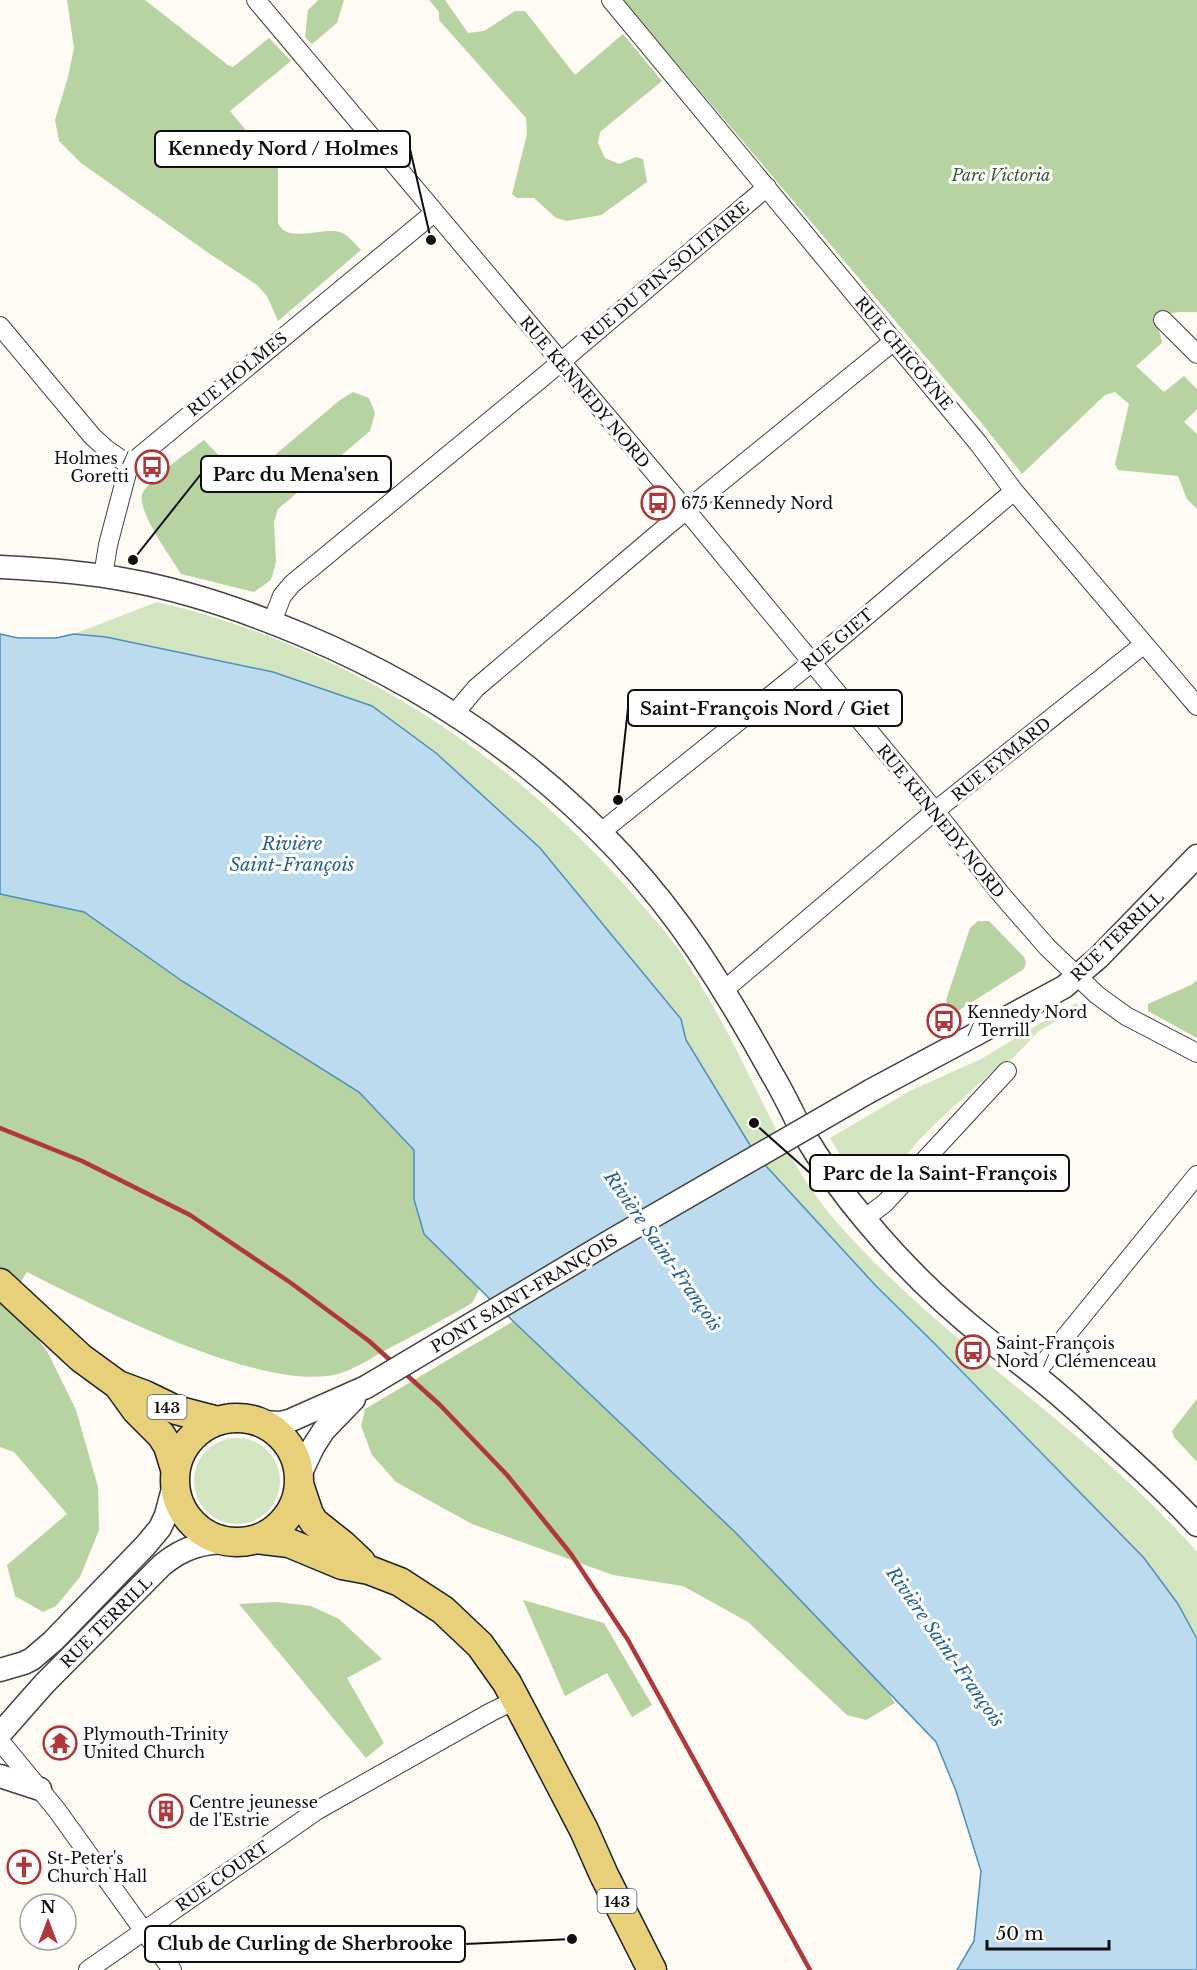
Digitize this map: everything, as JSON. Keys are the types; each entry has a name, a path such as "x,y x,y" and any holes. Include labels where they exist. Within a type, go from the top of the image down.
{"main road":[{"name":"143","path":"0,1283 81,1358 118,1386 136,1410 161,1435 168,1446 177,1496 182,1510 203,1532 216,1539 289,1543 342,1565 369,1570 400,1582 422,1595 463,1627 495,1665 516,1700 584,1830 652,1970"},
{"name":"143","path":"118,1386 145,1395 176,1410 218,1421"},
{"name":"143","path":"175,1475 179,1456 186,1444 200,1430 218,1421 246,1418 272,1428 287,1444 297,1463 299,1481 309,1514 314,1522 344,1545 369,1570"},
{"path":"243,1540 273,1531 286,1518 295,1502 299,1481"}],"street":[{"name":"RUE KENNEDY NORD","path":"256,0 686,510 1000,893 1076,977 1097,996 1126,1016 1197,1053"},
{"name":"RUE CHICOYNE","path":"611,0 978,443 1014,491 1197,706"},
{"name":"RUE DU PIN-SOLITAIRE","path":"272,622 282,596 292,584 767,187"},
{"name":"RUE HOLMES","path":"129,465 435,212"},
{"path":"1162,321 1197,354"},
{"path":"0,326 92,436 129,465 108,545 103,576"},
{"path":"455,713 476,688 686,510 894,341"},
{"name":"RUE GIET","path":"601,832 811,663 1014,491"},
{"path":"0,567 103,576 194,595 272,622 370,664 455,713 528,766 601,832 666,907 723,991 820,1160 864,1219 927,1285 985,1338 1035,1374 1135,1464 1197,1525"},
{"name":"RUE EYMARD","path":"723,991 935,812 1143,645"},
{"name":"RUE TERRILL","path":"870,1091 1050,996 1098,958 1197,856"},
{"path":"864,1219 885,1203 1007,1071"},
{"name":"PONT SAINT-FRANÇOIS","path":"366,1387 870,1091"},
{"path":"1035,1374 1197,1175"},
{"path":"259,1422 289,1421 366,1387"},
{"path":"299,1481 313,1447 324,1430 366,1387"},
{"name":"RUE TERRILL","path":"0,1670 24,1663 53,1641 145,1546 160,1528 166,1515 175,1475"},
{"name":"RUE TERRILL","path":"0,1734 44,1684 162,1565 184,1550 198,1544 243,1540"},
{"name":"RUE COURT","path":"88,1970 316,1811 516,1700"},
{"path":"0,1741 40,1789 172,1970"},
{"path":"0,1776 40,1789"}],"green space":[{"path":"67,0 145,0 233,67 269,38 291,61 230,111 278,169 278,223 289,233 340,232 349,237 361,250 278,321 267,296 257,285 81,163 59,141 55,120 74,48"},
{"path":"318,0 344,0 337,23 312,44 305,37 308,10"},
{"path":"429,0 445,0 468,33 484,31 515,11 525,11 575,75 623,34 662,81 600,132 598,143 605,158 619,164 636,157 643,159 647,182 601,215 567,221 556,218 534,198 517,198 512,194 527,134 526,118 439,20 439,12"},
{"name":"Parc Victoria","path":"623,0 1197,0 1197,312 1164,314 1159,330 1162,343 1136,366 1164,392 1184,376 1197,389 1197,409 1184,422 1197,434 1197,509 1187,499 1178,476 1118,470 1115,464 1129,404 1115,392 1105,395 1022,474 980,421"},
{"path":"353,392 369,398 375,413 370,431 278,509 274,522 276,562 271,580 254,592 181,574 145,513 142,495 151,482 204,440 228,465 241,467 263,465 340,400"},
{"path":"157,602 224,621 290,645 353,674 414,708 472,747 527,790 579,837 627,888 680,951 721,1021 788,1152 817,1198 834,1219 876,1264 921,1306 1109,1465 1155,1507 1197,1552 1197,1639 1178,1604 1144,1558 876,1286 756,1155 686,1040 681,1019 540,848 436,753 372,706 273,672 106,637 74,634"},
{"path":"0,894 84,912 182,981 359,1092 414,1150 414,1199 424,1234 480,1288 472,1303 359,1365 344,1372 312,1377 274,1373 184,1345 138,1326 27,1272 9,1300 48,1353 76,1410 98,1487 99,1530 80,1577 56,1606 43,1612 15,1596 7,1565 67,1514 14,1452 0,1447"},
{"path":"978,921 989,921 1024,957 1026,962 1024,969 958,1011 949,1008 946,1000 970,928"},
{"path":"1197,980 1197,1038 1148,1011 1148,1004 1191,985"},
{"path":"1077,1003 1079,1008 1039,1031 1013,1058 994,1070 941,1118 918,1141 888,1178 879,1185 871,1187 858,1185 830,1138 910,1091 981,1059"},
{"path":"514,1321 736,1533 879,1679 895,1703 866,1720 847,1715 748,1622 683,1586 613,1575 472,1524 396,1482 372,1455 361,1426 365,1409"},
{"path":"1197,1399 1197,1462 1174,1437 1172,1431"},
{"path":"237,1438 261,1445 273,1457 280,1481 273,1505 261,1517 237,1524 213,1517 201,1505 194,1481 201,1457 213,1445"},
{"path":"523,1600 604,1623 652,1705 632,1717 607,1673 565,1696"},
{"path":"277,1602 311,1606 339,1619 382,1659 347,1678 384,1743 366,1758 239,1604"}],"water":[{"name":"Rivière Saint-François","path":"0,634 18,638 56,638 74,634 106,637 273,672 372,706 436,753 540,848 681,1019 686,1040 756,1155 876,1286 1144,1558 1178,1604 1197,1639 1197,1970 957,1970 974,1941 981,1871 956,1791 936,1742 736,1533 424,1234 414,1199 414,1150 359,1092 182,981 84,912 0,894"}],"railway":[{"path":"0,1128 82,1161 190,1215 291,1283 369,1341 440,1405 507,1475 571,1554 628,1640 810,1970"}],"place":[{"name":"Kennedy Nord / Holmes","path":"431,240"},
{"name":"Holmes / Goretti","path":"152,467"},
{"name":"675 Kennedy Nord","path":"658,503"},
{"name":"Parc du Mena'sen","path":"133,560"},
{"name":"Saint-François Nord / Giet","path":"618,800"},
{"name":"Kennedy Nord / Terrill","path":"944,1021"},
{"name":"Parc de la Saint-François","path":"754,1123"},
{"name":"Saint-François Nord / Clémenceau","path":"973,1352"},
{"name":"Plymouth-Trinity United Church","path":"60,1743"},
{"name":"Centre jeunesse de l'Estrie","path":"166,1811"},
{"name":"St-Peter's Church Hall","path":"24,1867"},
{"name":"Club de Curling de Sherbrooke","path":"572,1939"}]}
